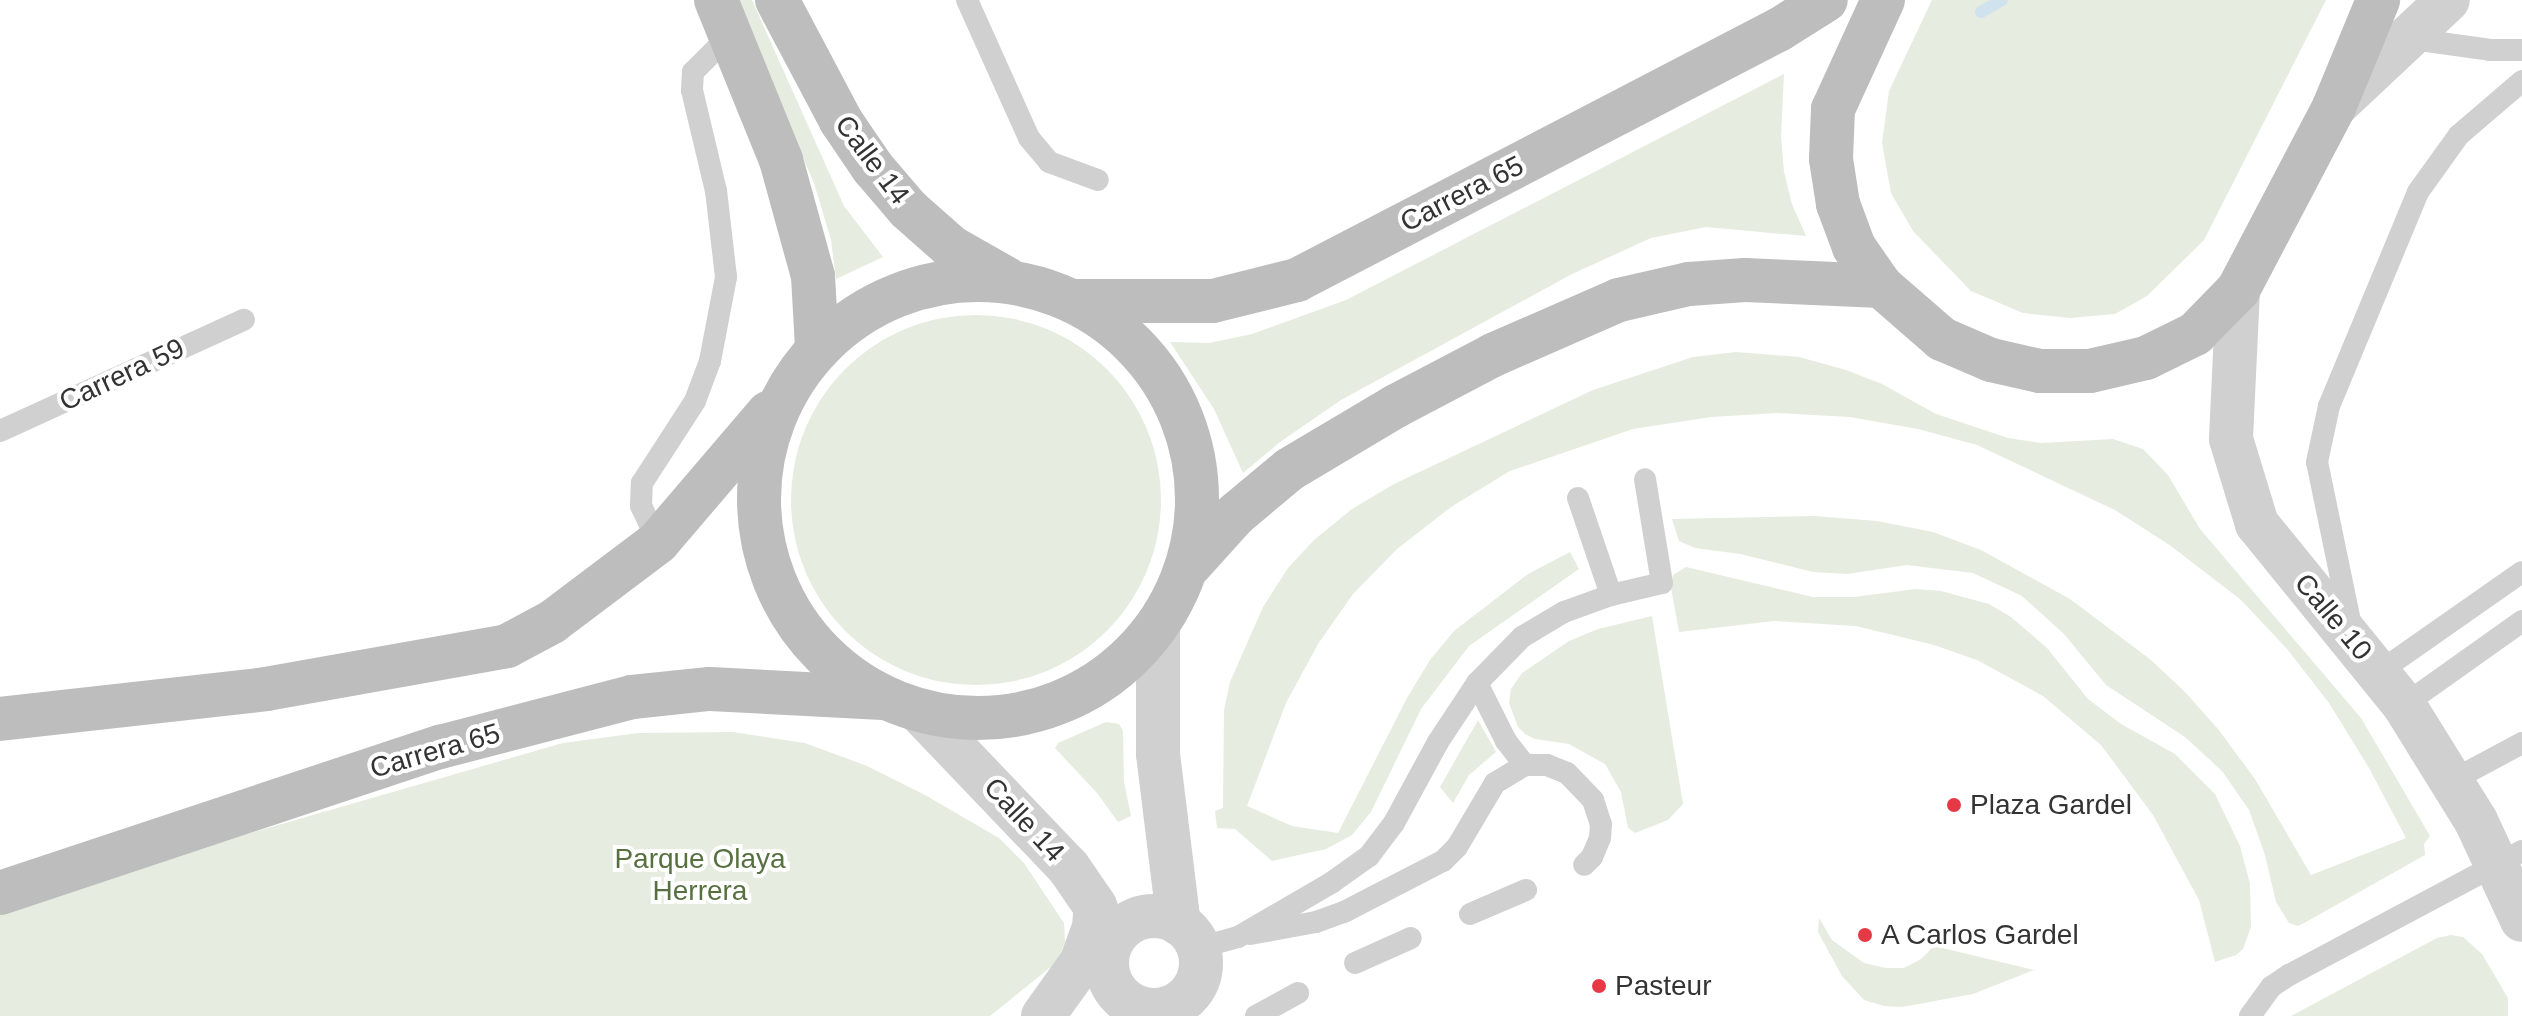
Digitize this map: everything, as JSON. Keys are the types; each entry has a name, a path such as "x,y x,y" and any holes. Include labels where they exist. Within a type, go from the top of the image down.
{"main road":[{"name":"Calle 14","path":"777,0 811,70 873,168 908,209 951,247 1011,281"},
{"name":"Carrera 65","path":"1072,301 1213,301 1297,280 1780,29 1826,0"},
{"path":"1883,0 1833,109 1831,159 1838,204 1854,247 1881,286 1942,339 1991,360 2040,371 2090,371 2146,358 2195,334 2238,290 2334,107 2378,0"},
{"path":"723,17 781,160 803,235 813,276 817,348"},
{"path":"0,719 266,689 507,646 552,622 658,542 716,478 817,348 855,316 890,296 929,284 970,279 1011,281 1072,301 1117,329 1154,367 1180,413 1195,463 1198,516 1187,568"},
{"path":"1187,568 1236,514 1290,469 1396,406 1493,355 1619,300 1689,284 1745,280 1881,286"},
{"path":"785,392 764,448 758,508 769,567 795,621 835,666 902,705"},
{"name":"Carrera 65","path":"0,893 440,747 632,697 710,689 902,705 972,720 1026,715 1077,696 1111,674 1158,627 1187,568"}],"street":[{"path":"2334,107 2404,38 2448,0"},
{"name":"Calle 10","path":"2238,290 2231,439 2257,524 2379,673 2509,858 2522,920"},
{"path":"1103,925 1109,976 1130,1011 1162,1010 1178,1004 1191,992 1198,978 1205,936 1158,754 1158,627"},
{"name":"Calle 14","path":"902,705 1054,850 1103,925"},
{"path":"1043,1016 1081,963 1094,928 1103,925 1120,930 1133,920 1165,917 1205,936"}],"lane":[{"path":"967,0 1029,138 1049,162 1098,180"},
{"path":"658,542 641,506 642,483 695,401 710,361 726,277 716,191 692,90 693,72 723,17"},
{"path":"2404,38 2490,50 2522,50"},
{"path":"2379,673 2317,462 2329,406 2418,192 2459,135 2522,81"},
{"name":"Carrera 59","path":"0,431 244,320"},
{"path":"1205,936 1331,883 1369,856 1394,823 1438,742 1477,683 1522,637 1564,612 1611,595 1662,583 1645,479"},
{"path":"1578,498 1611,595"},
{"path":"2379,673 2522,572"},
{"path":"2379,673 2522,621"},
{"path":"1477,683 1506,741 1525,765"},
{"path":"2453,780 2522,743"},
{"path":"1205,936 1316,922 1344,912 1443,861 1457,847 1495,783 1525,765 1547,765 1567,773 1593,800 1601,824 1600,838 1592,857 1584,865"},
{"path":"2250,1016 2271,987 2289,975 2509,858"},
{"path":"1470,914 1526,890"},
{"path":"1355,963 1411,938"},
{"path":"1256,1016 1298,993"}],"green space":[{"path":"734,0 752,0 844,206 883,257 836,279 831,240 814,183"},
{"path":"1932,0 2326,0 2204,240 2147,296 2115,314 2070,318 2023,313 1971,291 1913,231 1891,193 1882,143 1889,91"},
{"path":"1784,74 1781,136 1784,172 1792,204 1806,236 1706,227 1651,238 1572,274 1341,400 1280,442 1243,473 1214,409 1170,342 1209,343 1252,334 1346,300"},
{"path":"976,315 1012,318 1047,329 1079,346 1107,369 1130,397 1147,429 1158,464 1161,500 1158,536 1147,571 1130,603 1107,631 1079,654 1047,671 1012,682 976,685 940,682 905,671 873,654 845,631 822,603 805,571 794,536 791,500 794,464 805,429 822,397 845,369 873,346 905,329 940,318"},
{"path":"1736,352 1799,357 1846,370 1882,384 1936,414 2008,438 2041,443 2113,439 2143,449 2168,475 2200,529 2361,718 2430,836 2424,844 2425,855 2298,926 2289,923 2276,902 2265,855 2249,810 2222,771 2185,737 2106,685 2064,634 2022,596 1973,573 1907,565 1847,574 1813,572 1740,554 1695,548 1679,541 1672,519 1815,516 1877,521 1933,532 1981,550 2070,599 2151,660 2185,692 2218,729 2255,779 2311,875 2406,838 2369,768 2329,703 2288,650 2241,600 2171,546 2115,510 1977,445 1918,429 1850,417 1778,413 1711,417 1633,429 1510,471 1451,507 1397,549 1353,594 1318,644 1286,703 1247,806 1292,826 1338,833 1407,698 1430,660 1454,631 1528,574 1570,552 1579,569 1469,646 1421,709 1371,812 1352,835 1326,849 1272,861 1235,829 1217,828 1215,811 1223,808 1224,710 1230,682 1263,607 1288,568 1314,540 1352,509 1394,484 1593,390 1693,357"},
{"path":"1686,567 1813,597 1854,597 1916,589 1941,591 1989,604 2011,617 2047,648 2088,699 2121,724 2175,754 2215,794 2240,846 2250,884 2251,927 2243,949 2236,955 2215,962 2199,900 2153,815 2101,745 2043,696 1977,660 1934,645 1856,626 1774,621 1679,632 1671,588 1673,575"},
{"path":"1652,616 1683,804 1668,820 1635,833 1628,828 1621,792 1605,764 1569,744 1535,739 1525,734 1518,727 1509,703 1511,689 1522,673 1569,641 1598,629"},
{"path":"1478,720 1496,752 1469,775 1453,803 1440,787"},
{"path":"1106,722 1119,724 1123,731 1124,782 1131,816 1118,822 1097,793 1055,748 1058,743"},
{"name":"Parque Olaya Herrera","path":"733,732 805,743 867,766 999,838 1024,863 1064,923 1065,942 1057,962 990,1016 0,1016 0,913 87,880 563,743 638,733"},
{"path":"1819,918 1832,940 1864,963 1904,968 1921,959 1934,946 2034,970 1973,994 1902,1007 1884,1006 1864,1000 1842,976 1818,932"},
{"path":"2451,935 2463,937 2482,954 2508,998 2508,1016 2291,1016 2437,938"}],"waterway":[{"path":"1981,12 2002,0"}],"place":[{"name":"Plaza Gardel","path":"1954,805"},
{"name":"A Carlos Gardel","path":"1865,935"},
{"name":"Pasteur","path":"1599,986"}]}
